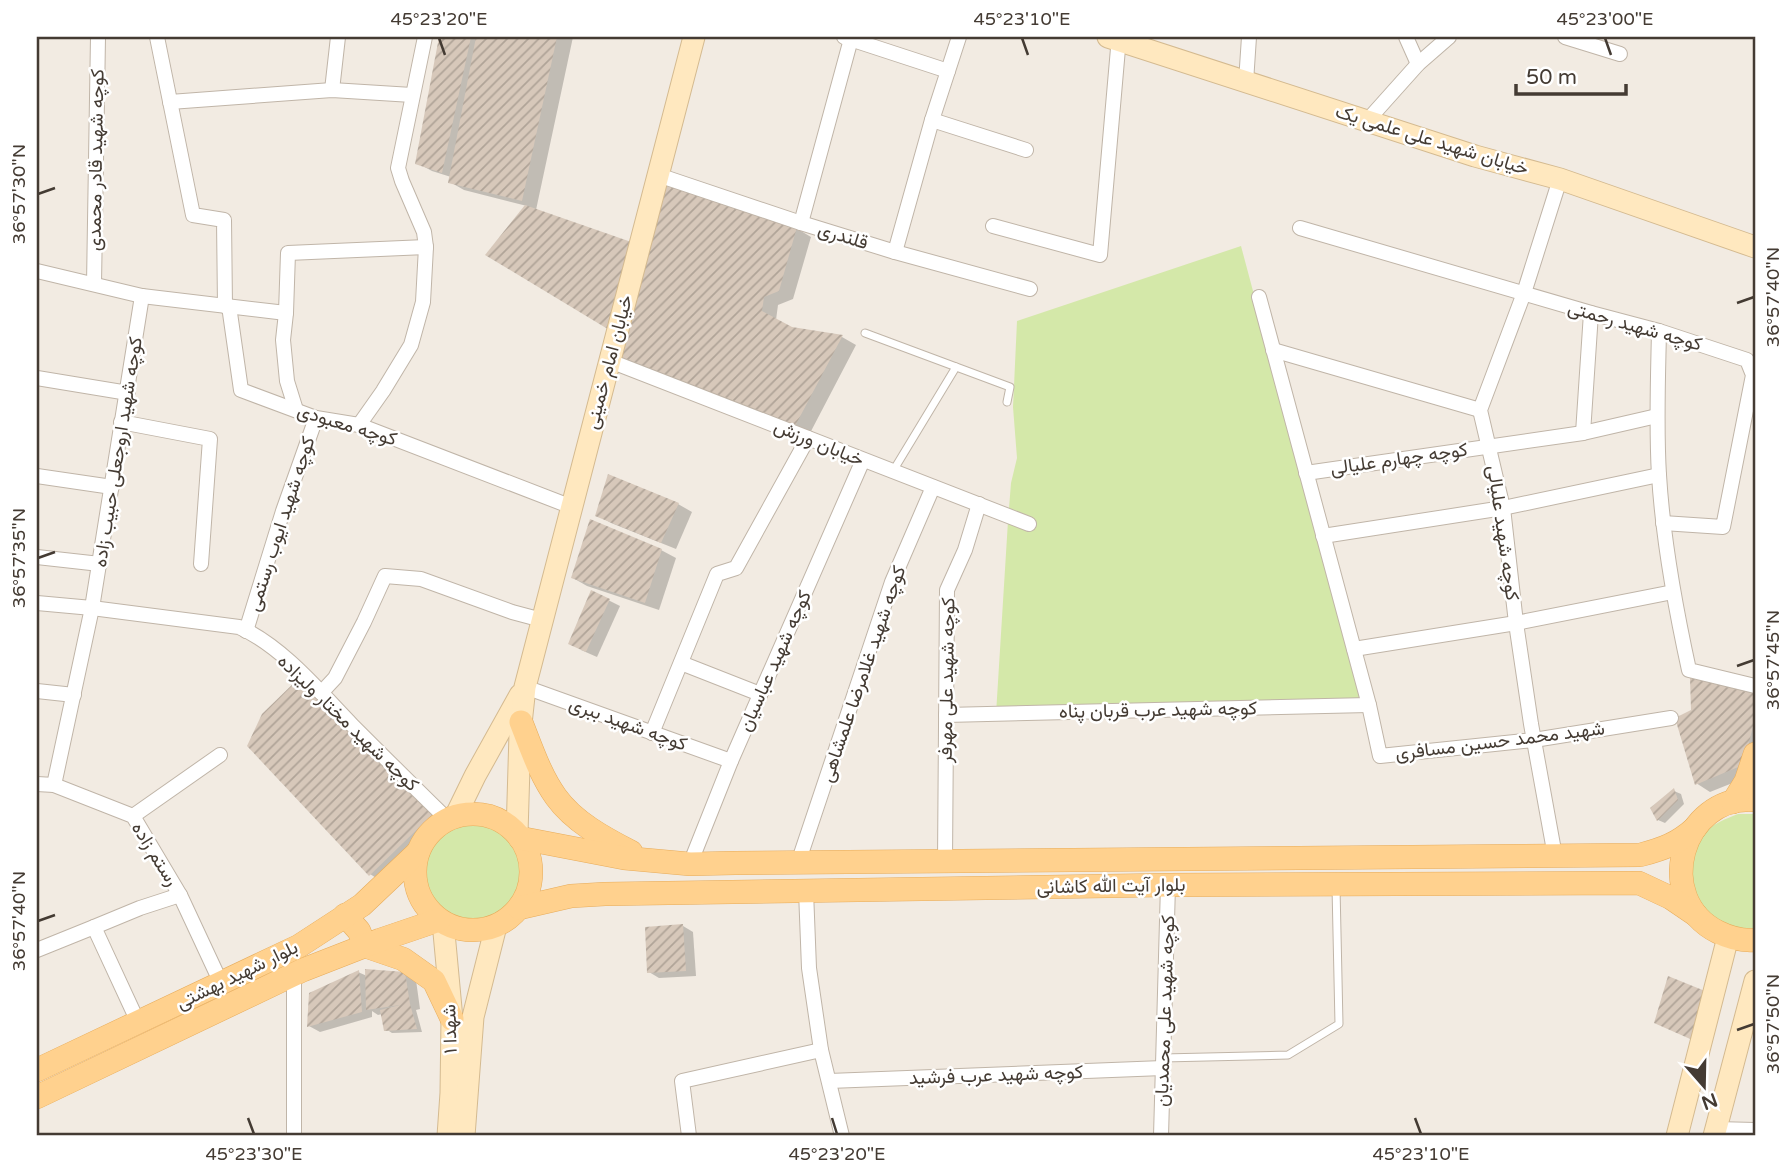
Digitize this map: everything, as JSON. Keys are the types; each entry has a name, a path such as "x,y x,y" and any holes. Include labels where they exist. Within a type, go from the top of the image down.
{"main road":[{"name":"خیابان امام خمینی","path":"525,687 694,37"},
{"name":"خیابان شهید علی علمی یک","path":"1115,38 1475,156 1560,179 1755,247"},
{"path":"518,836 521,722 525,687"},
{"path":"452,819 525,687"},
{"path":"521,722 542,773 556,798 584,824 646,860"},
{"path":"1744,801 1746,781 1755,754"},
{"name":"بلوار آیت الله کاشانی","path":"518,836 624,858 690,864 1640,855 1661,850 1679,841 1706,816 1719,808 1744,801"},
{"path":"468,814 495,818 518,836 527,851 531,873 527,895 512,915 496,926 469,930 455,928 441,921 428,909 420,896 415,874 418,852 430,833 452,819 468,814"},
{"path":"1695,828 1686,844 1681,862 1681,881 1686,899 1696,915"},
{"name":"بلوار شهید بهشتی","path":"37,1070 299,946 362,905 418,852"},
{"path":"1568,883 1580,879 1589,868 1586,856"},
{"path":"734,892 735,863"},
{"name":"بلوار آیت الله کاشانی","path":"519,908 570,896 605,894 1168,885 1639,883 1671,898 1710,928 1728,937"},
{"path":"345,915 359,931 365,946 403,959 434,981 452,1019"},
{"name":"بلوار شهید بهشتی","path":"37,1097 294,975 365,946 441,921"},
{"name":"شهدا ۱","path":"441,921 452,1019 452,1093 448,1136"},
{"name":"شهدا ۱","path":"464,1136 473,1017 496,926"},
{"path":"1676,1136 1728,937 1755,940"},
{"path":"447,981 455,976 465,978 474,984 477,997"},
{"path":"1715,1133 1755,981"}],"street":[{"name":"کوچه شهید قادر محمدی","path":"94,284 98,37"},
{"path":"157,37 193,215 224,220 227,306"},
{"path":"332,90 338,37"},
{"path":"359,425 411,345 423,302 426,247 424,232 398,168 425,37"},
{"path":"895,252 932,120 959,37"},
{"path":"1246,82 1250,37"},
{"path":"1406,37 1418,64"},
{"path":"1367,121 1418,64 1449,37"},
{"path":"1565,37 1620,54"},
{"path":"802,223 847,38 948,71"},
{"path":"993,226 1100,256 1115,38"},
{"path":"170,102 332,90 412,95"},
{"path":"932,120 1026,150"},
{"name":"قلندری","path":"658,175 895,252 1030,289"},
{"path":"1273,350 1480,410 1524,293 1560,179"},
{"name":"کوچه شهید رحمتی","path":"1300,228 1748,359 1753,375 1723,527 1663,523"},
{"path":"296,411 287,381 283,340 288,253 426,247"},
{"path":"37,271 142,296 286,313"},
{"name":"کوچه شهید اروجعلی حبیب زاده","path":"54,785 100,564 142,296"},
{"path":"1259,297 1369,705"},
{"name":"کوچه معبودی","path":"227,306 241,390 316,418 359,425 572,507"},
{"path":"1583,433 1591,313"},
{"path":"1659,331 1657,416 1663,523 1673,592 1689,670 1755,686"},
{"name":"خیابان ورزش","path":"610,361 1028,524"},
{"path":"37,378 128,393"},
{"name":"کوچه شهید علیالی","path":"1480,410 1503,508 1516,623 1555,856"},
{"name":"کوچه چهارم علیالی","path":"1306,472 1583,433 1657,416"},
{"name":"کوچه شهید ایوب رستمی","path":"246,631 283,511 316,418"},
{"path":"121,422 209,439 201,564"},
{"path":"652,733 718,574 736,568 808,438"},
{"name":"کوچه شهید عباسیان","path":"690,864 731,761 863,460"},
{"path":"1323,536 1503,508 1659,475"},
{"path":"37,476 112,486"},
{"name":"کوچه شهید غلامرضا علمشاهی","path":"798,863 892,582 933,487"},
{"name":"کوچه شهید علی مهرفر","path":"945,862 947,590 965,551 979,504"},
{"path":"37,557 100,564"},
{"path":"321,693 335,678 386,576 421,579 542,620"},
{"path":"1354,649 1516,623 1673,592"},
{"name":"کوچه شهید مختار ولیزاده","path":"37,603 239,627 256,635 303,674 392,766 452,819"},
{"path":"681,663 760,694"},
{"name":"کوچه شهید ببری","path":"525,687 731,761"},
{"path":"37,691 74,695"},
{"name":"کوچه شهید عرب قربان پناه","path":"946,715 1369,705"},
{"name":"شهید محمد حسین مسافری","path":"1369,705 1380,756 1534,740 1671,718"},
{"path":"133,816 220,755"},
{"name":"رستم زاده","path":"37,784 54,785 133,816 180,895 221,983"},
{"name":"کوچه شهید علی محمدیان","path":"1161,1136 1168,885"},
{"path":"806,891 809,968 821,1050 842,1136"},
{"path":"37,950 140,908 180,895"},
{"path":"94,927 138,1022"},
{"path":"292,1135 294,975"},
{"path":"689,1136 682,1081 821,1050"},
{"name":"کوچه شهید عرب فرشید","path":"829,1082 1163,1063"},
{"path":"1715,1133 1755,1130"}],"lane":[{"path":"865,333 1010,387 1007,402"},
{"path":"893,471 956,367"},
{"path":"1163,1063 1288,1055 1339,1024 1336,884"}],"green space":[{"path":"1241,246 1362,700 996,714 1011,483 1017,458 1013,407 1017,321"},
{"path":"1738,814 1755,814 1755,928 1737,928 1721,922 1708,912 1698,898 1693,882 1692,865 1696,849 1705,833 1716,824"},
{"path":"473,823 491,827 507,837 517,853 521,871 517,889 507,905 491,915 473,919 455,915 439,905 429,889 425,871 429,853 439,837 455,827"}],"building":[{"path":"439,37 471,37 442,173 415,164"},
{"path":"476,37 557,37 522,201 448,183"},
{"path":"660,180 797,227 779,291 764,297 762,311 792,327 843,335 794,428 620,358"},
{"path":"525,205 637,244 611,331 485,255"},
{"path":"608,474 679,503 661,543 595,516"},
{"path":"590,519 662,549 645,603 571,578"},
{"path":"591,590 610,599 586,652 568,644"},
{"path":"1690,678 1755,693 1755,719 1743,765 1695,785 1675,718 1691,710"},
{"path":"297,680 434,813 369,876 247,746 262,714"},
{"path":"1674,788 1678,800 1657,821 1650,808"},
{"path":"683,924 686,971 647,973 645,927"},
{"path":"365,969 405,972 417,1029 384,1031 380,1010 400,1005 366,1010"},
{"path":"359,970 362,1012 307,1027 309,993"},
{"path":"1668,976 1710,993 1697,1042 1654,1023"}]}
